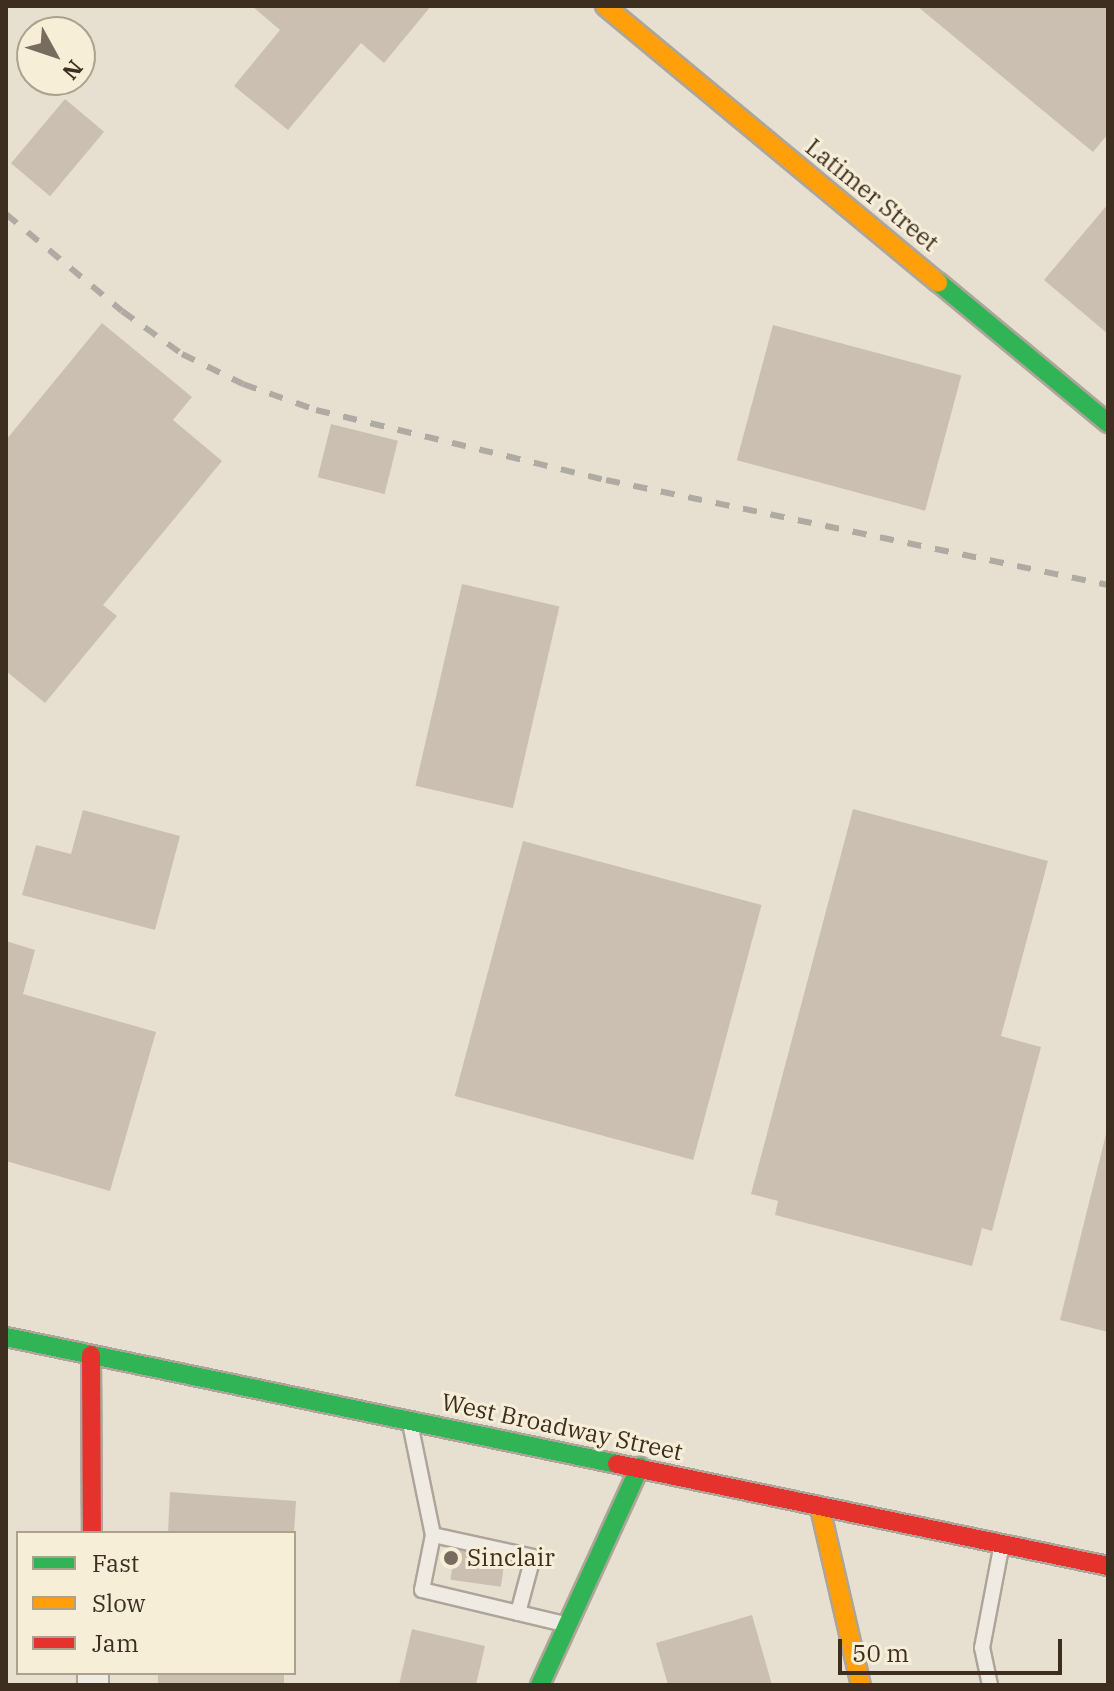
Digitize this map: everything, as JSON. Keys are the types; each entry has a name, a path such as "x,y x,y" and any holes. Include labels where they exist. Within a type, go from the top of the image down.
{"street":[{"name":"Latimer Street","path":"605,6 1108,423"},
{"name":"West Broadway Street","path":"6,1337 1108,1566"},
{"path":"91,1355 92,1531"},
{"path":"540,1685 640,1467"},
{"path":"820,1508 861,1685"}],"lane":[{"path":"410,1420 433,1535 422,1590 568,1625"},
{"path":"433,1535 533,1557 518,1613"},
{"path":"990,1685 982,1648 1002,1544"}],"building":[{"path":"252,6 431,6 384,63 361,43 288,130 234,86 280,30"},
{"path":"917,6 1108,6 1108,134 1093,152"},
{"path":"65,99 104,132 50,196 11,163"},
{"path":"1108,204 1108,334 1044,280"},
{"path":"102,323 192,397 173,420 222,461 103,605 117,616 45,703 6,671 6,440"},
{"path":"773,325 961,375 925,511 737,460"},
{"path":"331,424 398,441 385,494 318,477"},
{"path":"462,584 559,606 513,808 415,786"},
{"path":"853,809 1048,861 1001,1036 1041,1047 992,1231 982,1228 972,1266 775,1215 778,1201 751,1194"},
{"path":"83,810 180,836 155,930 22,895 36,845 71,854"},
{"path":"523,841 762,905 693,1160 455,1096"},
{"path":"6,941 35,950 23,994 156,1032 110,1191 6,1161"},
{"path":"1108,1130 1108,1332 1060,1320"},
{"path":"170,1492 296,1501 294,1531 168,1531"},
{"path":"455,1547 506,1554 501,1587 450,1580"},
{"path":"752,1615 772,1685 668,1685 656,1643"},
{"path":"412,1629 485,1646 476,1685 399,1685"},
{"path":"158,1675 284,1675 284,1685 158,1685"}],"railway":[{"path":"6,214 122,311 182,354 243,384 316,410 606,480 1108,585"}],"traffic: fast":[{"path":"938,282 1108,423"},
{"path":"6,1337 617,1464"},
{"path":"540,1685 640,1467"}],"traffic: slow":[{"path":"605,6 938,282"},
{"path":"820,1508 861,1685"}],"traffic: jam":[{"path":"91,1355 92,1531"},
{"path":"617,1464 1108,1566"}],"place":[{"name":"Sinclair","path":"451,1558"}]}
